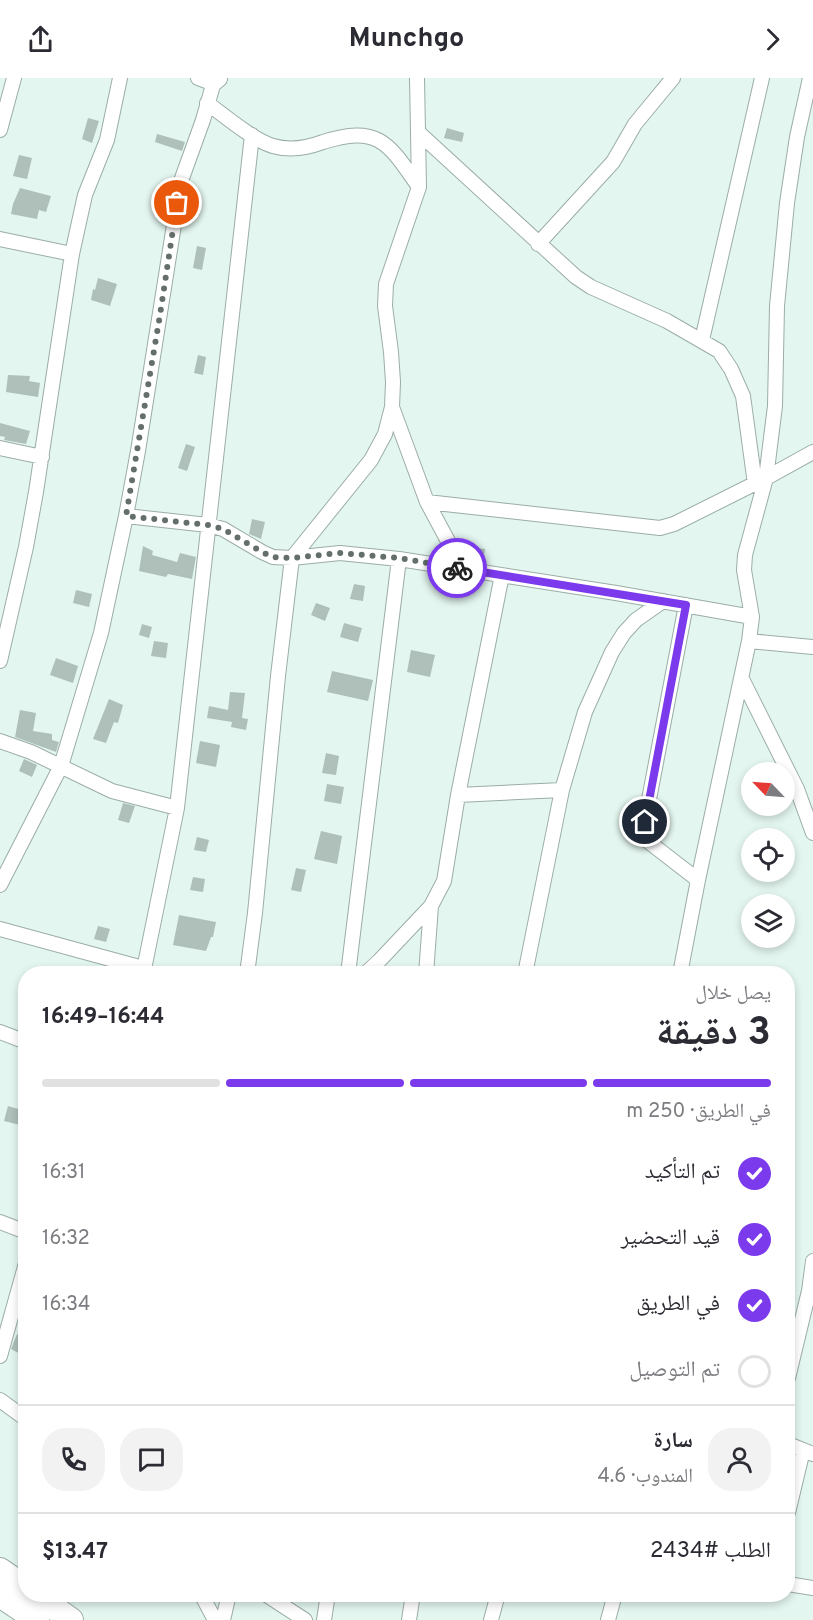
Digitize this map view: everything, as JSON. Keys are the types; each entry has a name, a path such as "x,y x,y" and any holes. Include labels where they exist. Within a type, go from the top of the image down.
{"highway":[{"path":"0,1570 18,1582"},
{"path":"0,1595 37,1620"},
{"path":"46,1602 71,1620"}],"street":[{"path":"0,130 14,78"},
{"path":"0,661 26,548 72,255 85,195 107,140 120,78"},
{"path":"0,885 60,766 101,633 126,516 181,181 217,80 198,78"},
{"path":"248,966 292,558 371,460 385,434 392,407 393,382 385,306 386,284 420,187 417,78"},
{"path":"538,244 613,162 635,124 673,78"},
{"path":"702,340 762,78"},
{"path":"682,966 749,641 752,617 744,570 745,555 775,406 777,306 787,203 797,137 810,78"},
{"path":"207,103 252,135 273,146 298,149 335,138 360,134 377,138 395,153 420,187"},
{"path":"419,133 570,273 591,286 667,321 719,351 731,369 742,396 761,481"},
{"path":"144,966 177,808 252,135"},
{"path":"0,239 72,255"},
{"path":"392,407 427,502 463,568"},
{"path":"0,448 42,457"},
{"path":"427,502 660,528 674,524 761,481 813,452"},
{"path":"126,516 208,525 223,529 273,557 292,558 340,553 399,558 752,617"},
{"path":"349,966 399,558"},
{"path":"374,966 431,906 444,881 458,795 502,575"},
{"path":"527,966 562,790 585,711 612,652 624,633 636,620 663,601"},
{"path":"686,605 643,831 645,839 698,880"},
{"path":"749,641 813,647"},
{"path":"742,680 797,789 813,833"},
{"path":"0,741 31,752 112,790 177,808"},
{"path":"458,795 562,790"},
{"path":"427,966 431,906"},
{"path":"0,929 126,966"},
{"path":"0,1032 18,1039"},
{"path":"0,1221 18,1229"},
{"path":"795,1349 809,1291 813,1261"},
{"path":"0,1356 18,1292"},
{"path":"0,1400 18,1413"},
{"path":"795,1492 808,1452"},
{"path":"795,1585 813,1588"},
{"path":"205,1602 215,1620"},
{"path":"223,1620 227,1602"},
{"path":"277,1602 305,1620"},
{"path":"324,1620 327,1602"},
{"path":"409,1620 412,1602"},
{"path":"490,1620 496,1602"},
{"path":"608,1620 613,1602"}],"building":[{"path":"88,118 99,121 92,143 82,139"},
{"path":"447,128 464,133 462,142 444,138"},
{"path":"157,134 185,142 182,151 155,142"},
{"path":"19,155 32,158 27,179 13,176"},
{"path":"20,188 51,196 46,212 39,210 37,219 11,214"},
{"path":"197,246 206,248 202,270 193,268"},
{"path":"98,278 117,284 110,306 91,300"},
{"path":"198,355 206,357 203,375 194,373"},
{"path":"8,375 30,376 29,381 40,383 38,397 6,392"},
{"path":"0,423 30,431 26,444 4,440 5,437 0,436"},
{"path":"186,444 195,447 187,471 178,468"},
{"path":"252,519 265,522 261,539 249,534"},
{"path":"143,546 153,551 152,555 177,562 180,553 196,557 192,579 168,574 166,577 139,571"},
{"path":"476,548 485,549 483,563 474,562"},
{"path":"354,584 365,586 363,601 350,599"},
{"path":"76,590 92,594 89,607 73,603"},
{"path":"316,603 330,608 325,621 311,615"},
{"path":"344,623 362,628 358,642 340,637"},
{"path":"142,624 152,627 149,638 139,635"},
{"path":"154,641 168,643 166,658 151,656"},
{"path":"411,650 435,655 430,677 407,672"},
{"path":"56,658 78,666 73,683 50,675"},
{"path":"332,671 373,680 368,701 327,692"},
{"path":"230,692 245,693 242,718 248,719 246,730 231,727 232,722 207,718 209,706 228,710"},
{"path":"109,699 123,705 118,723 114,722 106,743 93,739"},
{"path":"20,710 36,713 33,731 52,734 52,740 59,742 56,752 15,737"},
{"path":"200,741 220,745 216,767 196,763"},
{"path":"326,753 339,756 336,775 322,773"},
{"path":"24,759 37,765 32,777 19,771"},
{"path":"327,784 344,787 341,804 324,801"},
{"path":"123,803 135,806 129,823 118,820"},
{"path":"321,831 342,836 337,864 314,859"},
{"path":"197,837 209,840 206,852 194,850"},
{"path":"296,868 306,870 301,892 291,890"},
{"path":"193,877 205,879 203,892 190,890"},
{"path":"179,915 216,922 213,937 206,951 173,945"},
{"path":"98,926 110,929 106,942 94,939"},
{"path":"8,1106 18,1109 18,1124 4,1121"},
{"path":"17,1334 18,1353 11,1349"}],"way so far":[{"path":"177,203 126,516 208,525 223,529 273,557 292,558 340,553 399,558 457,568"}],"route":[{"path":"457,568 686,605 645,822"}]}
